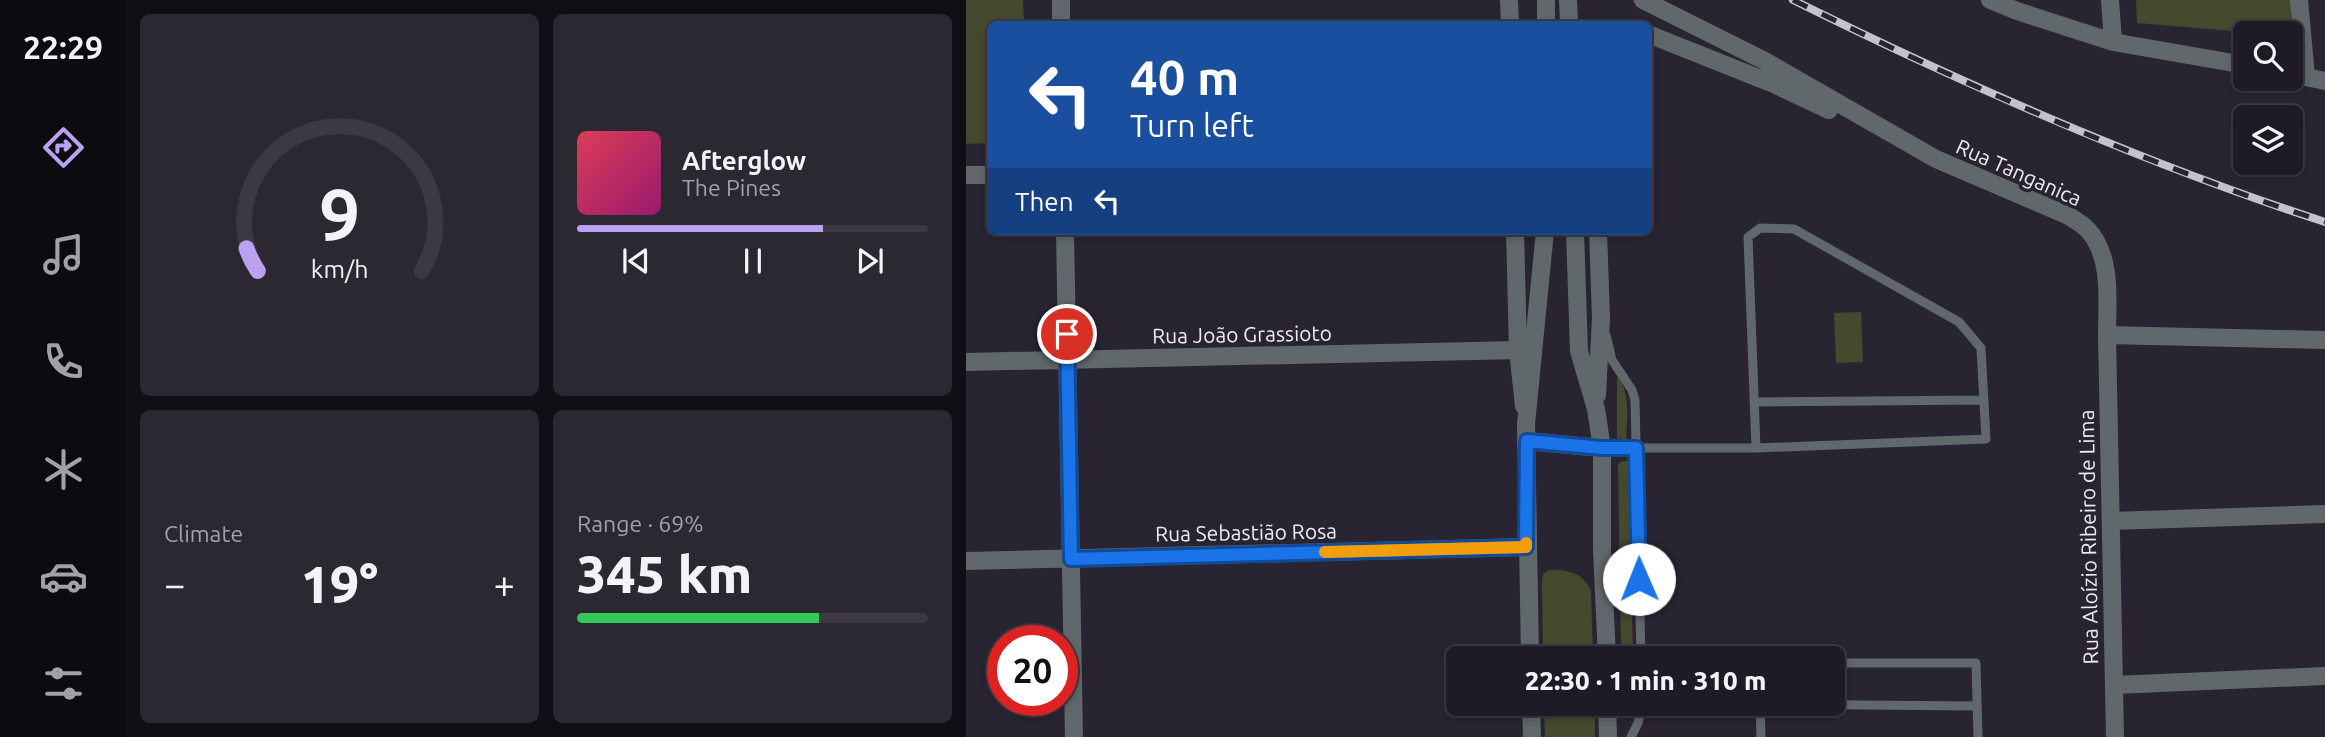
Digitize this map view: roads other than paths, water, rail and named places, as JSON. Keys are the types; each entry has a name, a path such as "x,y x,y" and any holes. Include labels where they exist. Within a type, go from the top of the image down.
{"street":[{"path":"1061,0 1061,21"},
{"path":"1509,0 1510,21"},
{"path":"1546,0 1546,21"},
{"path":"1568,0 1569,21"},
{"name":"Rua Tanganica","path":"1643,0 1763,60 1936,159 2069,216 2088,229 2101,252 2107,278 2107,335"},
{"path":"1993,0 2017,11 2113,42 2233,63"},
{"path":"2110,0 2113,42"},
{"path":"2299,0 2299,21"},
{"path":"1652,36 1776,85 1936,159"},
{"path":"2303,76 2325,81"},
{"path":"966,175 987,175"},
{"path":"1065,235 1074,737"},
{"path":"1515,235 1518,350 1526,432"},
{"path":"1530,646 1526,432 1545,235"},
{"path":"1575,235 1579,351 1596,409 1602,448 1607,646"},
{"path":"1596,409 1601,318 1598,235"},
{"path":"2107,335 2325,340"},
{"name":"Rua Aloízio Ribeiro de Lima","path":"2107,335 2115,737"},
{"name":"Rua João Grassioto","path":"966,362 1518,350"},
{"path":"1526,432 1602,448"},
{"path":"2111,521 2325,514"},
{"name":"Rua Sebastião Rosa","path":"966,561 1526,547"},
{"path":"2114,685 2325,676"},
{"path":"1531,716 1532,737"},
{"path":"1607,716 1608,737"}],"lane":[{"path":"1602,448 1756,448 1986,439 1981,348 1959,322 1794,229 1760,228 1748,237 1756,448"},
{"path":"1601,318 1612,360 1632,390 1636,419 1641,646"},
{"path":"1754,402 1984,400"},
{"path":"1845,663 1976,663 1978,737"},
{"path":"1845,705 1977,706"},
{"path":"1631,737 1639,716"},
{"path":"1761,737 1762,716"}],"railway":[{"path":"1793,0 2055,121 2189,174 2325,222"}]}
